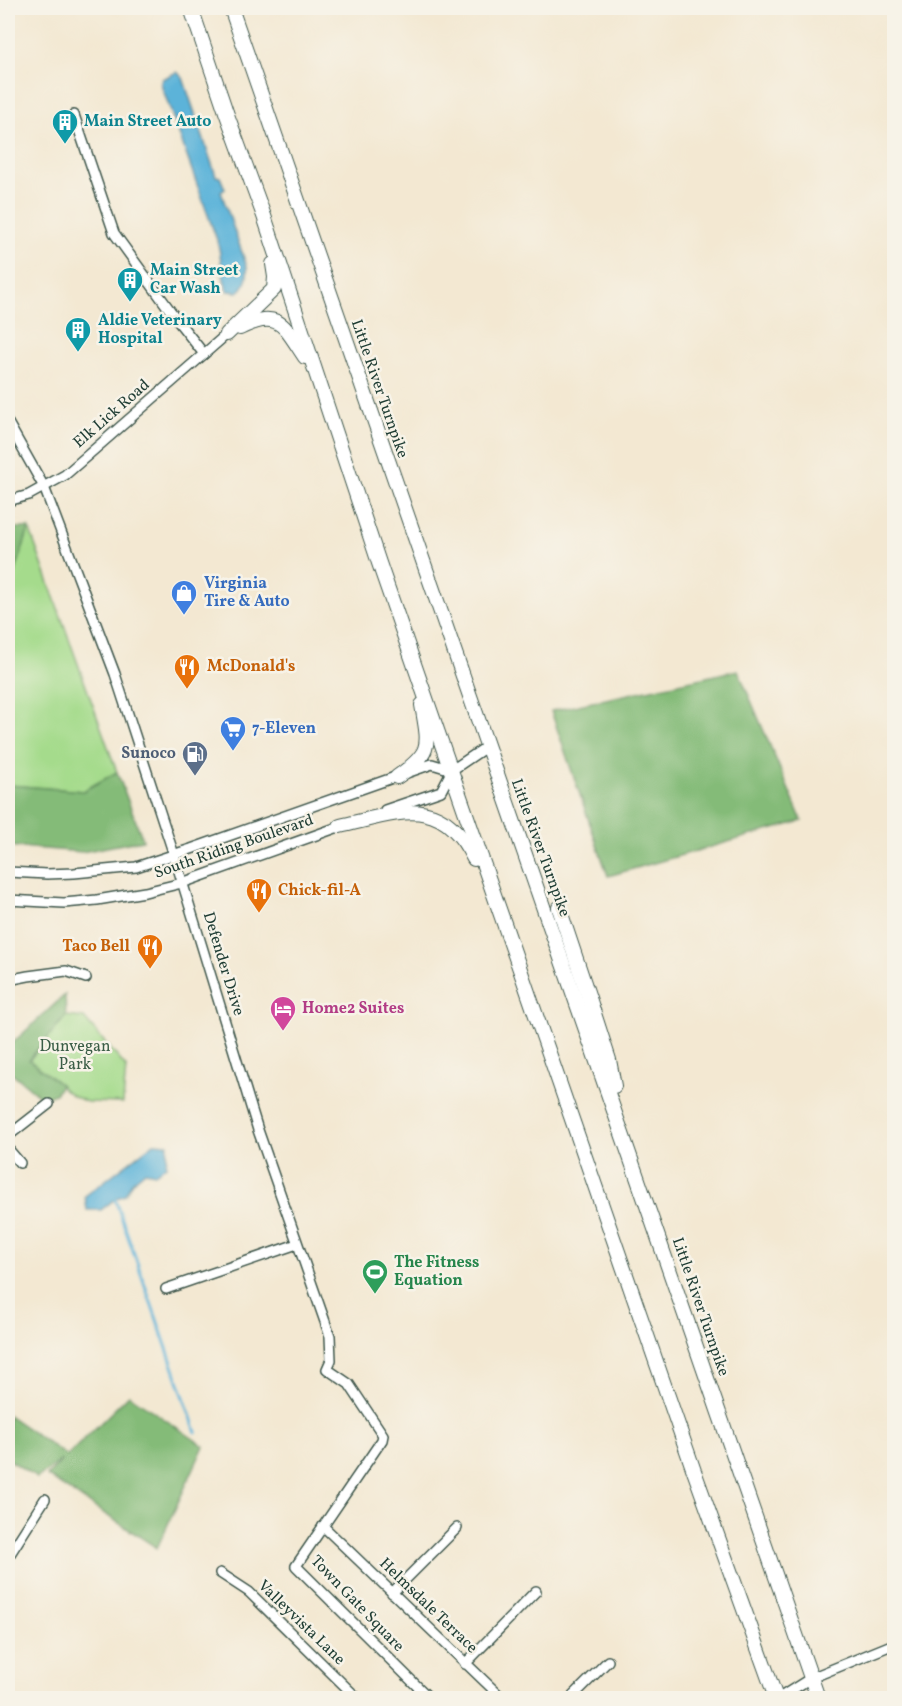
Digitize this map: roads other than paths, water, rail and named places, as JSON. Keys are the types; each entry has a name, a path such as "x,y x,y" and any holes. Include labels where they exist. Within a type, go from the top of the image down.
{"highway":[{"path":"191,8 264,216 415,668 694,1471 777,1698"},
{"name":"Little River Turnpike","path":"231,8 486,747 572,984 818,1698"},
{"path":"227,334 274,290 275,277 264,216"},
{"path":"227,334 260,318 275,320 314,369"},
{"path":"397,777 420,760 427,745 415,668"},
{"path":"340,826 408,812 426,813 445,820 453,826 466,843 504,921"},
{"path":"559,908 609,1060 614,1083 617,1118"}],"street":[{"path":"74,115 114,233 204,354"},
{"name":"Elk Lick Road","path":"8,501 44,488 65,475 227,334"},
{"name":"Defender Drive","path":"8,423 44,488 115,674 174,855 257,1126 330,1336 331,1360 327,1369 349,1384 383,1434"},
{"name":"South Riding Boulevard","path":"8,900 64,903 97,900 182,883 441,791 452,770 486,747"},
{"name":"South Riding Boulevard","path":"8,872 47,874 136,867 432,764 452,770"},
{"path":"8,980 28,975 66,971 86,978"},
{"path":"8,1136 49,1104"},
{"path":"8,1149 20,1163"},
{"path":"166,1289 297,1244"},
{"name":"Town Gate Square","path":"383,1434 382,1440 296,1566 429,1698"},
{"path":"8,1557 12,1541 45,1499"},
{"name":"Helmsdale Terrace","path":"323,1526 502,1698"},
{"path":"392,1593 458,1528"},
{"name":"Valleyvista Lane","path":"220,1573 249,1592 357,1698"},
{"path":"465,1664 536,1592"},
{"path":"777,1698 812,1678 894,1644"},
{"path":"572,1698 608,1661"}],"water":[{"path":"177,72 183,78 216,176 220,177 225,189 221,192 247,267 246,281 238,292 228,291 226,286 217,240 161,84 162,79"},
{"path":"154,1143 168,1144 166,1165 155,1173 145,1171 132,1182 125,1195 115,1199 101,1210 87,1210 85,1196"}],"waterway":[{"path":"115,1199 196,1432"}],"place":[{"name":"Main Street Auto","path":"65,145"},
{"name":"Main Street Car Wash","path":"130,303"},
{"name":"Aldie Veterinary Hospital","path":"78,353"},
{"name":"Virginia Tire & Auto","path":"184,616"},
{"name":"McDonald's","path":"187,690"},
{"name":"7-Eleven","path":"233,752"},
{"name":"Sunoco","path":"195,777"},
{"name":"Chick-fil-A","path":"259,914"},
{"name":"Taco Bell","path":"150,970"},
{"name":"Home2 Suites","path":"283,1032"},
{"name":"The Fitness Equation","path":"375,1295"}],"park label":[{"name":"Dunvegan Park","path":"75,1056"}]}
